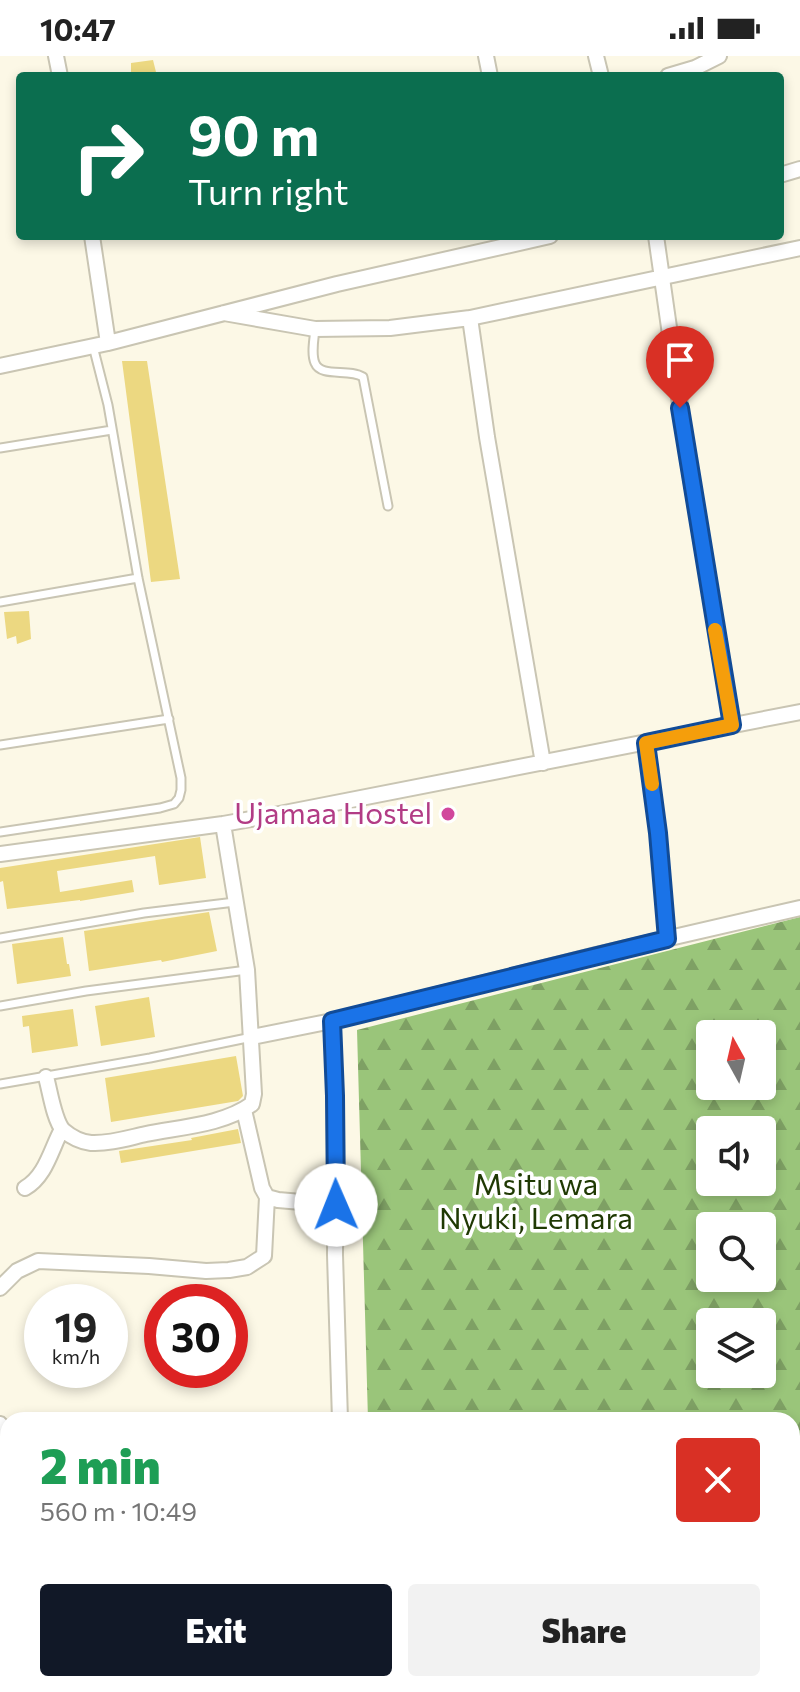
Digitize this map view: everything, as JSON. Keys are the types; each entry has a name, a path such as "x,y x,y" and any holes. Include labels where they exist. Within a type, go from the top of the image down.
{"street":[{"path":"682,72 719,56"},
{"path":"92,240 101,344"},
{"path":"0,366 521,240"},
{"path":"656,240 684,441 732,725"},
{"path":"224,313 315,329 390,328 470,318 800,248"},
{"path":"470,318 489,451 543,763"},
{"path":"0,854 223,824 800,712"},
{"path":"646,743 667,939"},
{"path":"46,1077 62,1129 78,1140 89,1143 219,1120 252,1104 252,1037 247,970 223,824"},
{"path":"252,1037 332,1021 800,908"},
{"path":"332,1021 340,1412"},
{"path":"0,1288 17,1271 38,1261 206,1271 247,1267 264,1256 267,1197 262,1188 244,1110"},
{"path":"25,1188 35,1182 42,1172 62,1129"},
{"path":"267,1197 336,1205"}],"lane":[{"path":"315,329 316,366 323,371 352,372 363,377 388,506"},
{"path":"0,832 160,808 174,804 179,798 181,778 138,578 108,405 101,344"},
{"path":"0,448 112,430"},
{"path":"0,602 138,578"},
{"path":"0,745 169,719"},
{"path":"0,938 144,913 236,902"},
{"path":"0,1006 86,991 247,970"},
{"path":"0,1084 252,1037"}],"green space":[{"name":"Msitu wa Nyuki, Lemara","path":"800,917 800,1412 368,1412 357,1030"}],"building":[{"path":"153,60 156,72 131,72 131,63"},
{"path":"122,361 147,361 180,579 151,582"},
{"path":"29,611 31,639 17,644 16,636 7,639 4,612"},
{"path":"200,837 206,878 159,885 155,856 57,871 60,892 132,880 134,892 7,909 0,868"},
{"path":"209,912 217,951 89,971 84,931"},
{"path":"63,937 71,976 17,984 12,944"},
{"path":"149,997 155,1037 101,1046 95,1006"},
{"path":"73,1009 78,1046 32,1053 29,1026 23,1027 22,1016"},
{"path":"236,1056 243,1096 238,1101 111,1122 105,1078"},
{"path":"238,1129 241,1143 121,1163 119,1151 192,1140"}],"slow traffic":[{"path":"652,784 646,743 732,725 715,630"}],"place":[{"name":"Ujamaa Hostel","path":"448,814"}],"route":[{"path":"336,1205 332,1021 667,939 646,743 732,725 680,408"}]}
